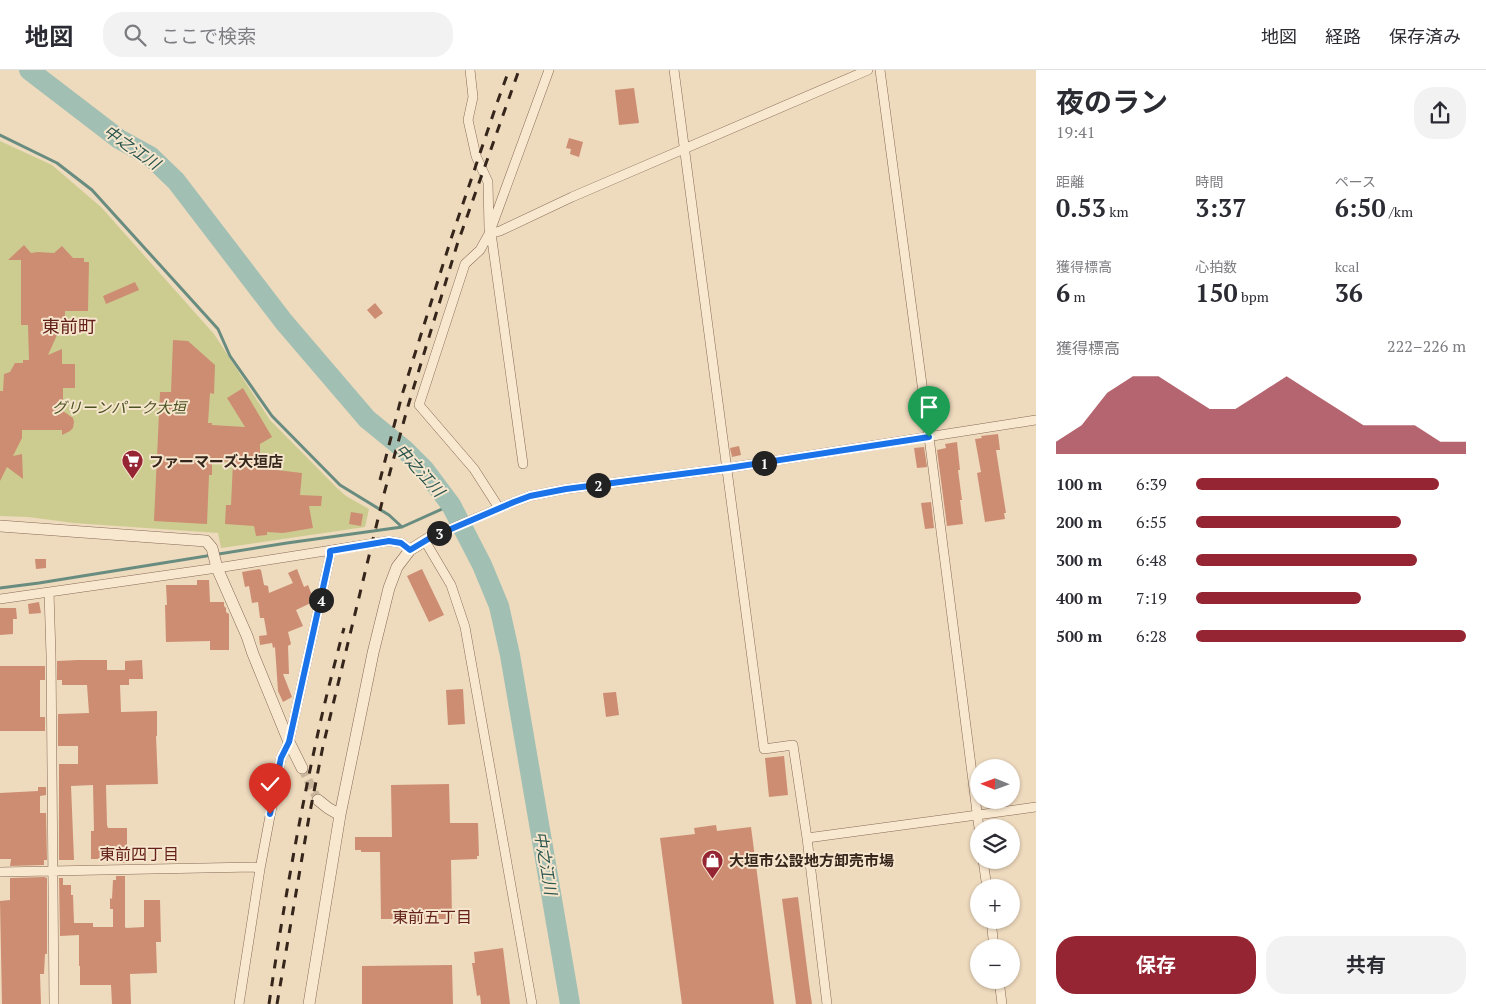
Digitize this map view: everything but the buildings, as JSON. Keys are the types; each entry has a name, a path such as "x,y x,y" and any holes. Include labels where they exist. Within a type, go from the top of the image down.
{"street":[{"path":"470,70 473,97 468,120 476,156 488,182 490,234 522,464"},
{"path":"499,508 474,469 419,405 465,264 480,250 490,234 549,70"},
{"path":"674,70 764,749 793,745 828,1004"},
{"path":"490,234 868,70"},
{"path":"880,70 978,819"},
{"path":"309,1004 340,815 373,654 388,588 397,567 410,550 427,539 530,496 566,489 728,468 1036,420"},
{"path":"0,526 206,541 212,548 216,566 247,636 289,742 302,768"},
{"path":"427,539 451,585 465,627 532,1004"},
{"path":"0,599 389,541 401,543 410,550"},
{"path":"239,1004 260,870 281,758 289,742 330,551"},
{"path":"49,592 54,1004"},
{"path":"318,800 340,815"},
{"path":"807,838 1036,807"},
{"path":"0,872 254,867 260,870"},
{"path":"1000,989 1002,1004"}],"green space":[{"name":"グリーンパーク大垣","path":"0,141 52,165 101,207 214,334 270,420 337,488 346,496 369,509 365,527 221,548 218,533 0,516"}],"waterway":[{"name":"中之江川","path":"29,70 119,139 150,156 176,181 284,322 367,419 405,450 424,469 451,505 482,565 499,606 510,655 570,1004"},
{"path":"0,135 57,163 92,190 218,329 230,356 272,416 340,485 389,515 402,527"},
{"path":"0,588 402,527 451,505"}],"tunnel":[{"path":"302,768 318,800"}],"railway":[{"path":"380,480 402,395 451,239 509,70"},
{"path":"277,1004 323,746 384,494 408,406 457,245 519,70"},
{"path":"269,1004 302,807 322,714 344,628"}],"place":[{"name":"ファーマーズ大垣店","path":"133,480"},
{"name":"大垣市公設地方卸売市場","path":"713,879"}],"district":[{"name":"東前町","path":"69,326"},
{"name":"東前四丁目","path":"139,854"},
{"name":"東前五丁目","path":"432,917"}],"route":[{"path":"270,814 281,758 289,742 330,551 389,541 401,543 410,550 430,538 514,502 530,496 566,489 728,468 929,437"}]}
